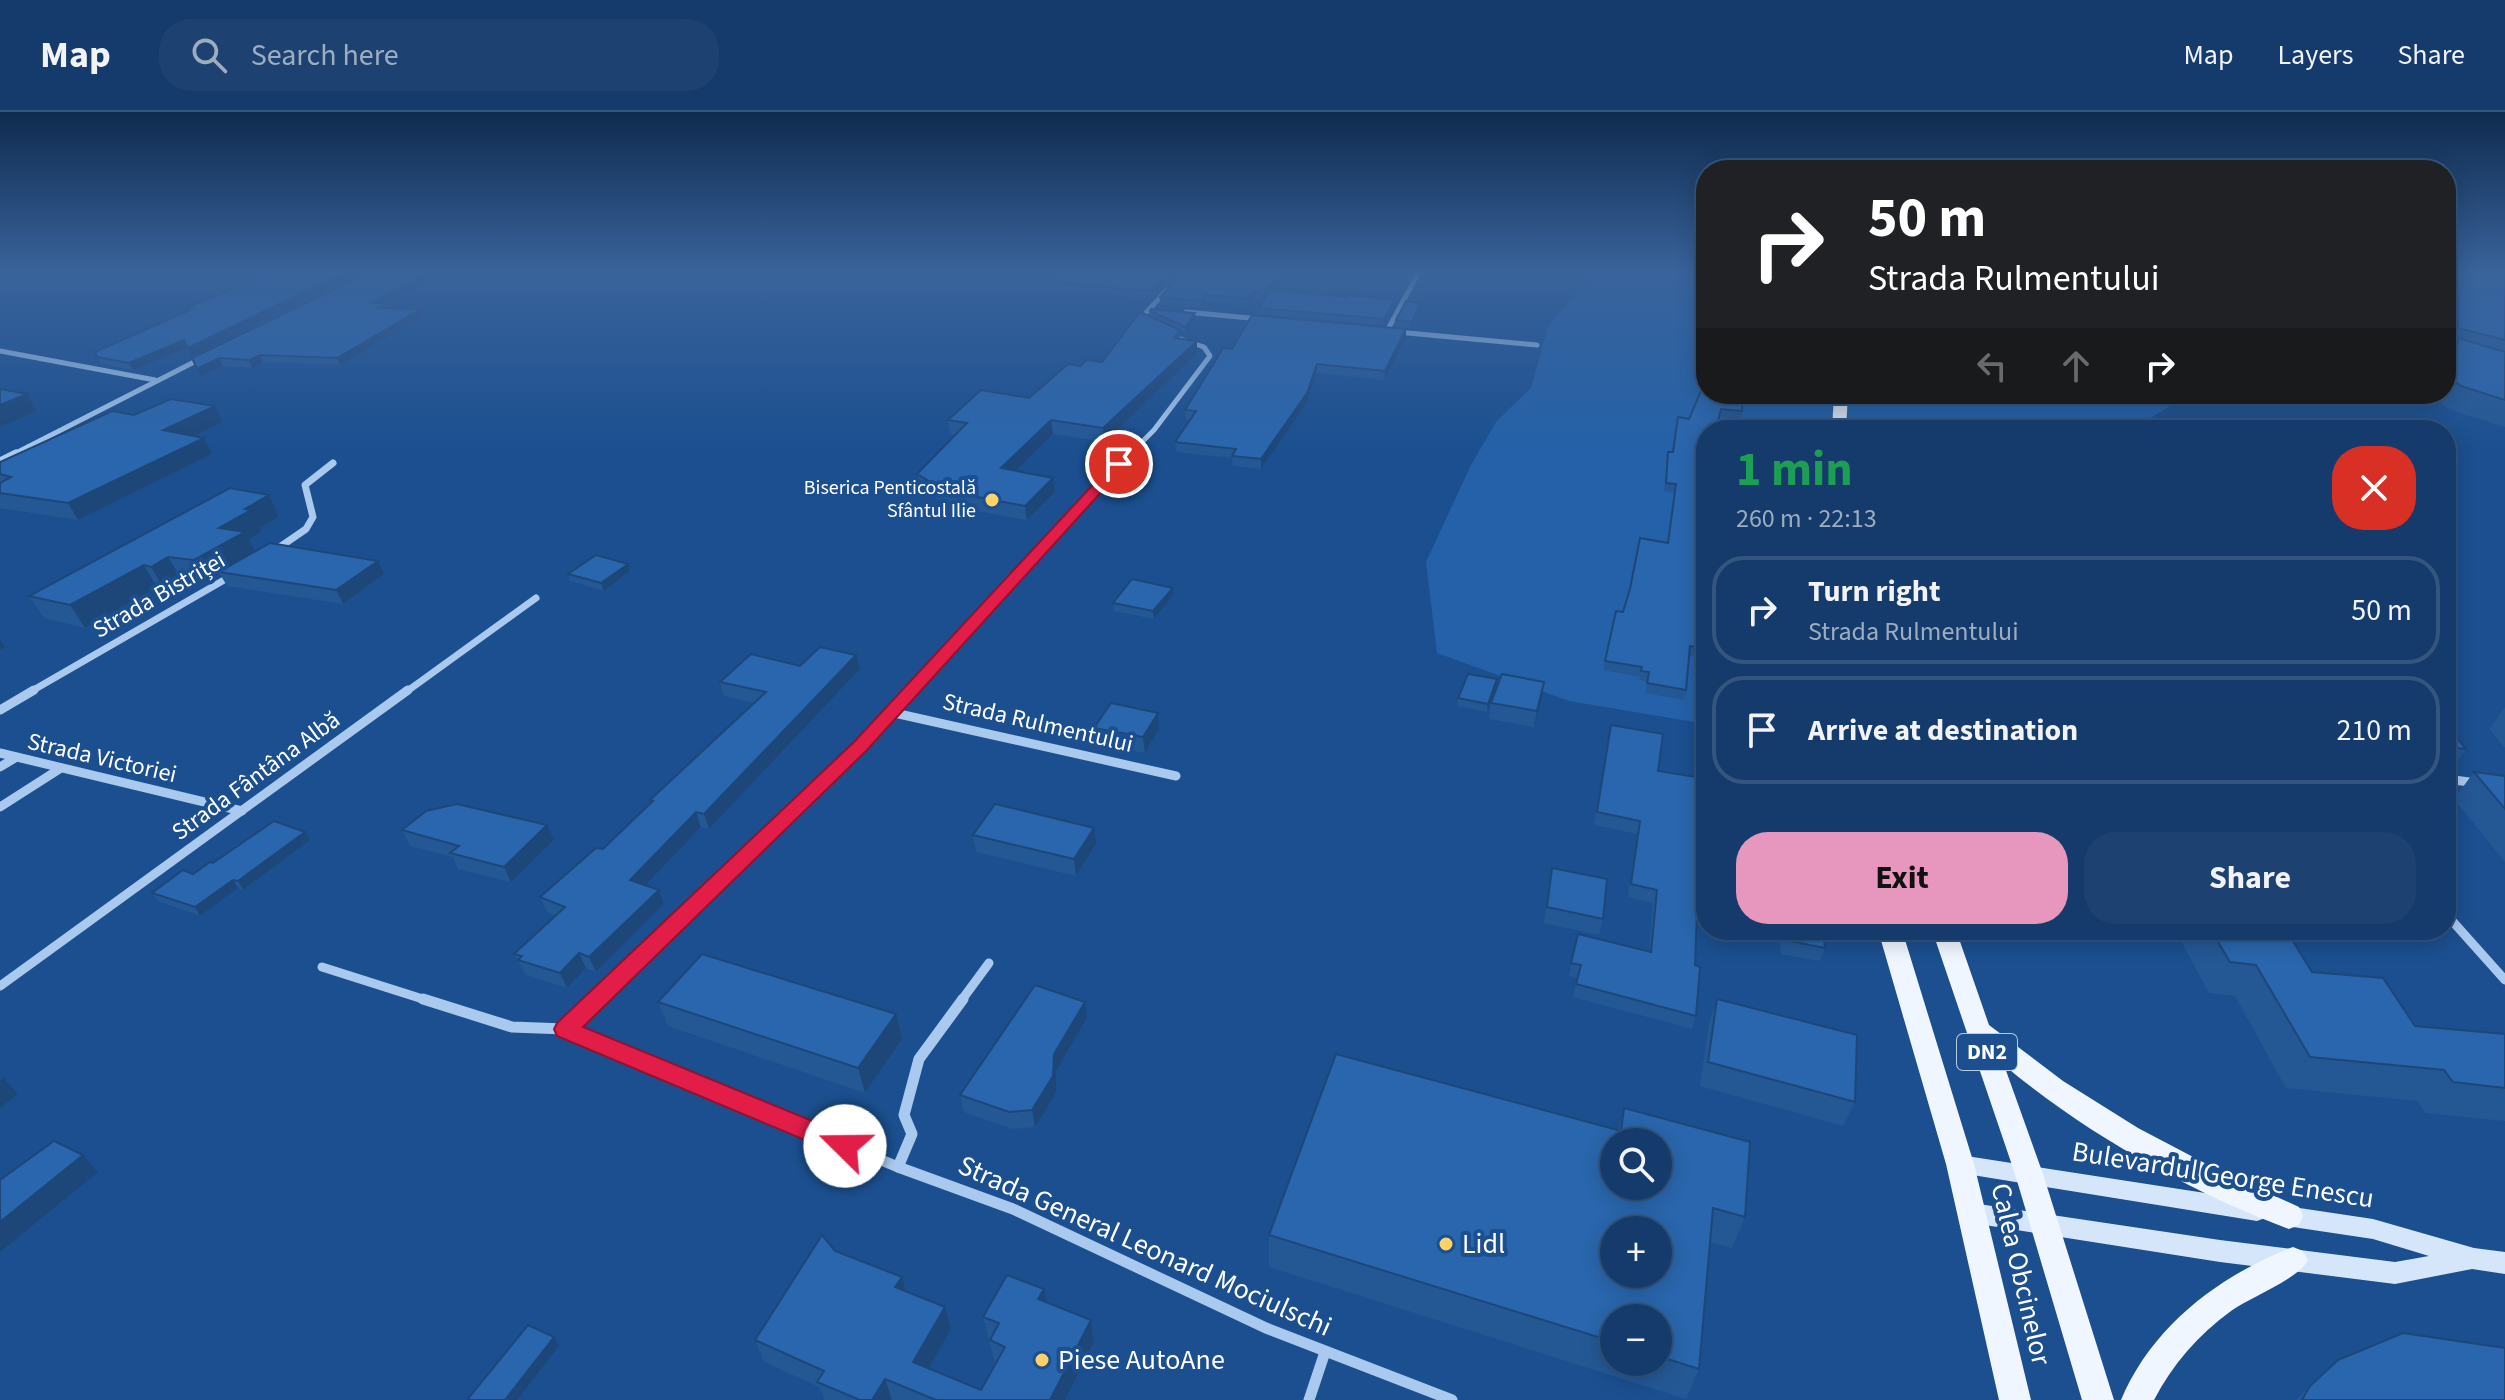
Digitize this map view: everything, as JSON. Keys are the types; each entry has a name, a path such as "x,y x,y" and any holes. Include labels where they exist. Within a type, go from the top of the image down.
{"main road":[{"name":"DN2","path":"1893,940 1960,1164"},
{"name":"DN2","path":"1948,940 2029,1174"},
{"path":"1979,1029 2016,1061 2108,1127 2178,1165 2289,1216"},
{"name":"Bulevardul George Enescu","path":"1960,1164 2373,1229 2474,1259 2505,1263"},
{"name":"Calea Obcinelor","path":"1960,1164 2015,1400"},
{"name":"Calea Obcinelor","path":"2029,1174 2098,1400"},
{"name":"Bulevardul George Enescu","path":"1972,1213 2395,1273 2474,1259"},
{"path":"2137,1400 2150,1374 2185,1331 2211,1306 2241,1286 2293,1260"}],"street":[{"name":"Strada Rulmentului","path":"565,1029 861,746 1084,499 1154,430 1209,360 1209,352 1204,347 1160,330"},
{"path":"1387,330 1537,345"},
{"path":"0,351 155,380"},
{"path":"0,461 206,356"},
{"path":"267,555 306,529 313,517 305,485 333,463"},
{"name":"Strada Bistriței","path":"0,710 241,571"},
{"name":"Strada Fântâna Albă","path":"0,986 536,598"},
{"name":"Strada Rulmentului","path":"890,712 1176,776"},
{"name":"Strada Victoriei","path":"0,753 242,811"},
{"path":"0,767 15,758"},
{"path":"0,807 61,768"},
{"path":"2456,780 2490,785"},
{"path":"2456,925 2505,980"},
{"path":"898,1167 912,1134 904,1115 919,1059 989,963"},
{"name":"Strada General Leonard Mociulschi","path":"322,967 512,1027 565,1029 898,1167 1013,1209 1266,1328 1452,1400"},
{"path":"1309,1400 1325,1352"}],"shaded area":[{"path":"1547,330 1696,330 1696,404 2174,404 2147,420 1696,420 1696,722 1569,701 1437,653 1426,562 1471,465 1496,422 1531,388"}],"building":[{"path":"144,330 225,330 188,348 184,340 129,363 97,357 95,352"},
{"path":"250,330 385,330 337,358 260,355 249,360 219,358 197,369 192,358"},
{"path":"1126,330 1180,330 1175,338 1197,341 1103,428 1051,420 1001,468 1053,478 1025,506 946,491 917,474 967,423 948,420 981,390 1029,398 1068,364 1080,366 1086,360 1102,362"},
{"path":"1243,330 1405,330 1385,371 1317,364 1307,393 1261,459 1232,456 1236,449 1175,442 1196,411 1185,410 1223,348 1232,349"},
{"path":"2466,330 2505,330 2505,340"},
{"path":"2458,338 2505,352 2505,400 2456,382"},
{"path":"0,389 27,394 0,405"},
{"path":"171,399 215,406 163,430 204,438 68,503 0,493 0,483 11,477 0,474 0,462 112,411 134,415"},
{"path":"1696,403 1742,404 1742,411 1721,409 1718,420 1696,420 1696,647 1690,646 1686,690 1647,683 1649,672 1641,671 1642,667 1605,661 1616,611 1623,612 1630,589 1640,538 1668,543 1676,484 1666,483 1668,452 1673,452 1678,417 1689,419"},
{"path":"230,488 269,495 245,509 251,510 219,528 245,532 194,560 168,557 151,567 144,565 70,605 29,596"},
{"path":"270,543 378,561 336,590 219,572"},
{"path":"596,555 628,564 601,583 568,574"},
{"path":"1132,579 1173,588 1153,611 1113,603"},
{"path":"820,647 856,655 704,814 696,812 630,880 659,890 589,957 579,953 560,973 518,960 522,956 514,954 565,907 540,897 596,848 603,849 653,801 650,800 766,692 720,682 751,654 800,666"},
{"path":"1468,674 1497,679 1488,704 1458,698"},
{"path":"1502,674 1544,682 1537,711 1491,703"},
{"path":"1111,703 1158,713 1143,737 1094,728"},
{"path":"1611,725 1663,734 1658,771 1696,777 1695,965 1700,967 1696,1016 1576,984 1581,965 1571,963 1578,934 1651,952 1657,890 1631,884 1640,821 1597,812"},
{"path":"2456,737 2466,749 2456,748"},
{"path":"2474,772 2505,776 2505,809"},
{"path":"457,804 547,825 504,867 450,853 459,846 402,830 426,811"},
{"path":"995,804 1094,828 1074,859 973,835"},
{"path":"274,821 305,832 238,881 233,880 195,907 152,893 183,870 193,874 213,863"},
{"path":"1552,868 1607,879 1603,919 1547,907"},
{"path":"1785,940 1824,940 1825,948"},
{"path":"2217,940 2292,940 2312,972 2383,978 2415,1026 2505,1034 2505,1088 2453,1082 2444,1070 2310,1057 2256,965 2230,962"},
{"path":"702,954 896,1014 858,1068 658,1002"},
{"path":"1035,985 1085,1002 1054,1054 1053,1076 1032,1110 1009,1112 960,1095"},
{"path":"1717,999 1857,1035 1855,1102 1708,1062"},
{"name":"Lidl","path":"1336,1054 1610,1128 1600,1128 1600,1200 1672,1200 1672,1128 1621,1128 1624,1108 1750,1142 1745,1217 1713,1208 1699,1369 1672,1360 1672,1304 1600,1304 1600,1338 1269,1235"},
{"path":"54,1141 83,1155 0,1222 0,1180"},
{"path":"822,1235 835,1251 902,1277 895,1287 945,1307 913,1362 981,1390 1005,1347 990,1340 999,1323 983,1317 1007,1275 1044,1289 1038,1299 1091,1320 1050,1400 936,1400 885,1379 872,1400 860,1400 817,1382 824,1371 755,1340"},
{"path":"528,1325 554,1337 505,1400 467,1400"},
{"path":"2403,1333 2505,1348 2505,1400 2302,1400 2310,1386 2338,1360"}],"place":[{"name":"Biserica Penticostală Sfântul Ilie","path":"992,500"},
{"name":"Lidl","path":"1446,1244"},
{"name":"Piese AutoAne","path":"1042,1360"}],"route":[{"path":"845,1146 565,1029 861,746 1119,464"}]}
